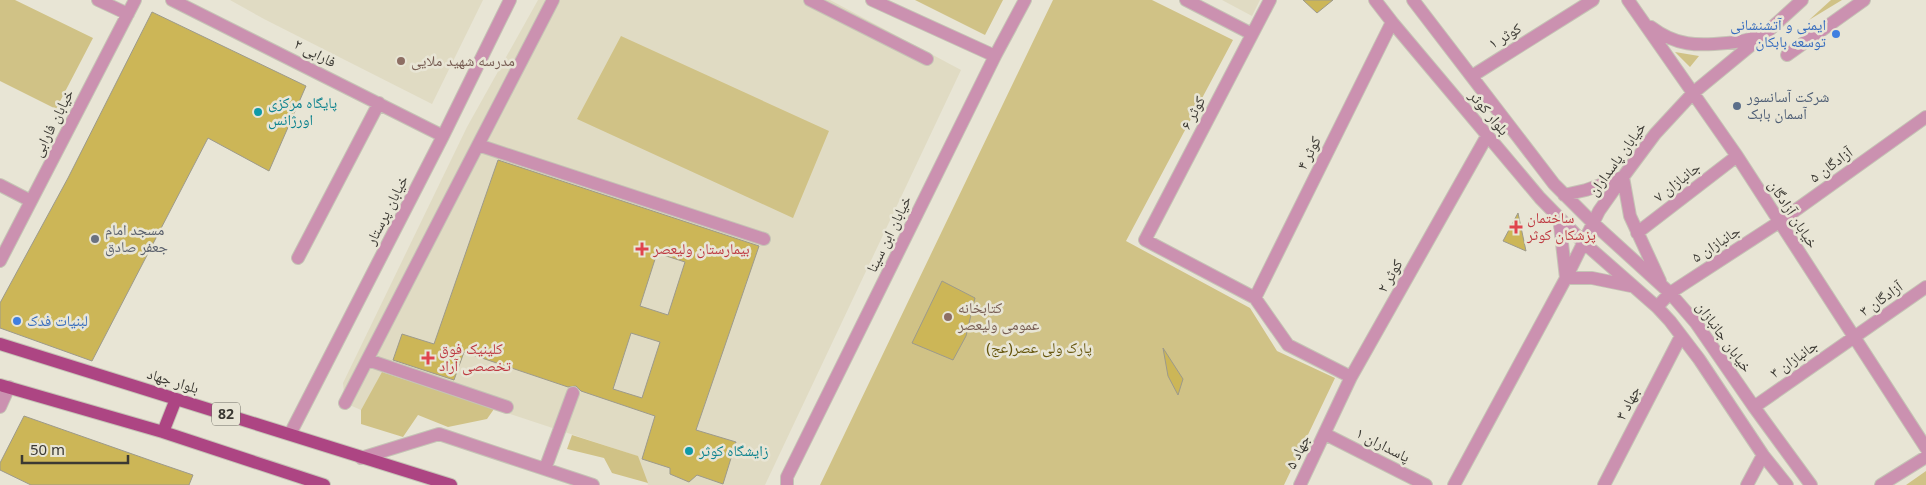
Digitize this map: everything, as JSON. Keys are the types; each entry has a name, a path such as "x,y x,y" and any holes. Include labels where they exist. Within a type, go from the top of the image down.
{"main road":[{"name":"بلوار جهاد","path":"0,344 451,485"},
{"name":"82","path":"5,386 163,432 324,485"},
{"path":"163,432 176,399"}],"street":[{"path":"98,0 128,14"},
{"name":"خیابان فارابی","path":"0,261 135,0"},
{"name":"فارابی ۲","path":"172,0 443,136"},
{"name":"خیابان پرستار","path":"290,434 443,136 510,0"},
{"path":"345,402 553,0"},
{"path":"810,0 927,59"},
{"path":"872,0 995,56"},
{"name":"خیابان ابن سینا","path":"787,485 787,477 995,56 1025,0"},
{"path":"1186,0 1252,34"},
{"name":"کوثر ۶","path":"1255,298 1145,240 1270,0"},
{"name":"بلوار کوثر","path":"1375,0 1540,198 1583,242"},
{"name":"بلوار کوثر","path":"1414,0 1554,184 1593,223"},
{"name":"کوثر ۱","path":"1472,76 1593,0"},
{"name":"خیابان آزادگان","path":"1628,0 1737,156 1926,448"},
{"name":"خیابان پاسداران","path":"1454,485 1566,278 1593,223 1623,177 1655,134 1694,93 1802,0"},
{"path":"1787,55 1864,0"},
{"path":"1642,21 1662,36 1696,46 1748,40 1767,32"},
{"name":"کوثر ۴","path":"1255,298 1392,22"},
{"path":"298,258 379,104"},
{"name":"آزادگان ۵","path":"1779,222 1926,117"},
{"name":"کوثر ۲","path":"1325,434 1351,377 1487,136"},
{"path":"478,146 764,239"},
{"name":"جانبازان ۷","path":"1637,233 1737,156"},
{"path":"1564,194 1586,190 1623,177 1630,216 1666,290"},
{"path":"1540,198 1554,184"},
{"path":"0,185 31,201"},
{"path":"1559,217 1566,278 1592,278 1633,287"},
{"name":"جانبازان ۵","path":"1657,307 1666,290 1779,222"},
{"name":"خیابان جانبازان","path":"1593,223 1666,290 1696,323 1811,485"},
{"path":"1583,242 1657,307 1681,336 1730,404 1763,455 1787,485"},
{"name":"آزادگان ۳","path":"1854,338 1926,287"},
{"path":"1255,298 1288,345 1351,377"},
{"name":"جهاد ۳","path":"1604,485 1681,336"},
{"name":"جانبازان ۳","path":"1754,407 1854,338"},
{"path":"368,360 507,407"},
{"path":"0,407 5,386"},
{"path":"545,469 573,394"},
{"path":"361,458 439,434 593,485"},
{"name":"جهاد ۵","path":"1300,485 1325,434"},
{"name":"پاسداران ۱","path":"1325,434 1426,485"},
{"path":"1748,485 1763,455"},
{"path":"1881,485 1926,457"}],"shaded area":[{"name":"مدرسه شهید ملایی","path":"230,0 483,0 432,104"},
{"name":"بیمارستان ولیعصر","path":"538,0 830,0 961,70 765,485 648,485 637,456 383,372 361,410 345,403 343,383 467,127"},
{"path":"1222,0 1260,0 1252,16"}],"green space":[{"path":"0,0 15,0 93,38 56,109 0,81"},
{"path":"915,0 1003,0 985,35"},
{"name":"پارک ولی عصر(عج)","path":"1053,0 1152,0 1233,40 1126,241 1250,308 1277,351 1335,378 1284,485 820,485"},
{"path":"1831,0 1842,0 1809,20"},
{"path":"621,36 829,131 793,218 577,119"},
{"path":"1675,52 1699,56 1690,67"},
{"path":"382,372 494,409 487,419 448,427 418,415 403,437 361,424 361,410"},
{"path":"572,435 638,456 648,483 612,473 604,458 567,449"},
{"path":"1926,471 1926,485 1906,485"}],"building":[{"path":"1303,0 1333,0 1317,13"},
{"name":"مسجد امام جعفر صادق","path":"152,12 306,86 269,171 208,138 92,361 0,328 0,303 68,178"},
{"path":"498,160 759,246 696,430 736,442 723,484 697,475 689,482 670,474 670,468 642,459 655,416 581,391 576,386 568,387 464,352 454,380 393,360 402,334 434,344","holes":["657,253 685,262 668,315 640,306","631,333 660,342 642,398 613,389"]},
{"name":"ساختمان پزشکان کوثر","path":"1518,213 1526,251 1503,241"},
{"name":"کتابخانه عمومی ولیعصر","path":"942,281 975,298 966,336 953,360 912,343"},
{"path":"1163,348 1183,379 1178,395 1168,376"},
{"path":"24,416 193,475 189,485 31,485 0,470 0,463"}],"place":[{"name":"ایمنی و آتشنشانی توسعه بابکان","path":"1836,34"},
{"name":"مدرسه شهید ملایی","path":"401,61"},
{"name":"شرکت آسانسور آسمان بابک","path":"1737,106"},
{"name":"پایگاه مرکزی اورژانس","path":"258,112"},
{"name":"ساختمان پزشکان کوثر","path":"1516,227"},
{"name":"مسجد امام جعفر صادق","path":"95,239"},
{"name":"بیمارستان ولیعصر","path":"642,249"},
{"name":"کتابخانه عمومی ولیعصر","path":"948,317"},
{"name":"لبنیات فدک","path":"17,321"},
{"name":"کلینیک فوق تخصصی آراد","path":"428,358"},
{"name":"زایشگاه کوثر","path":"689,451"}]}
